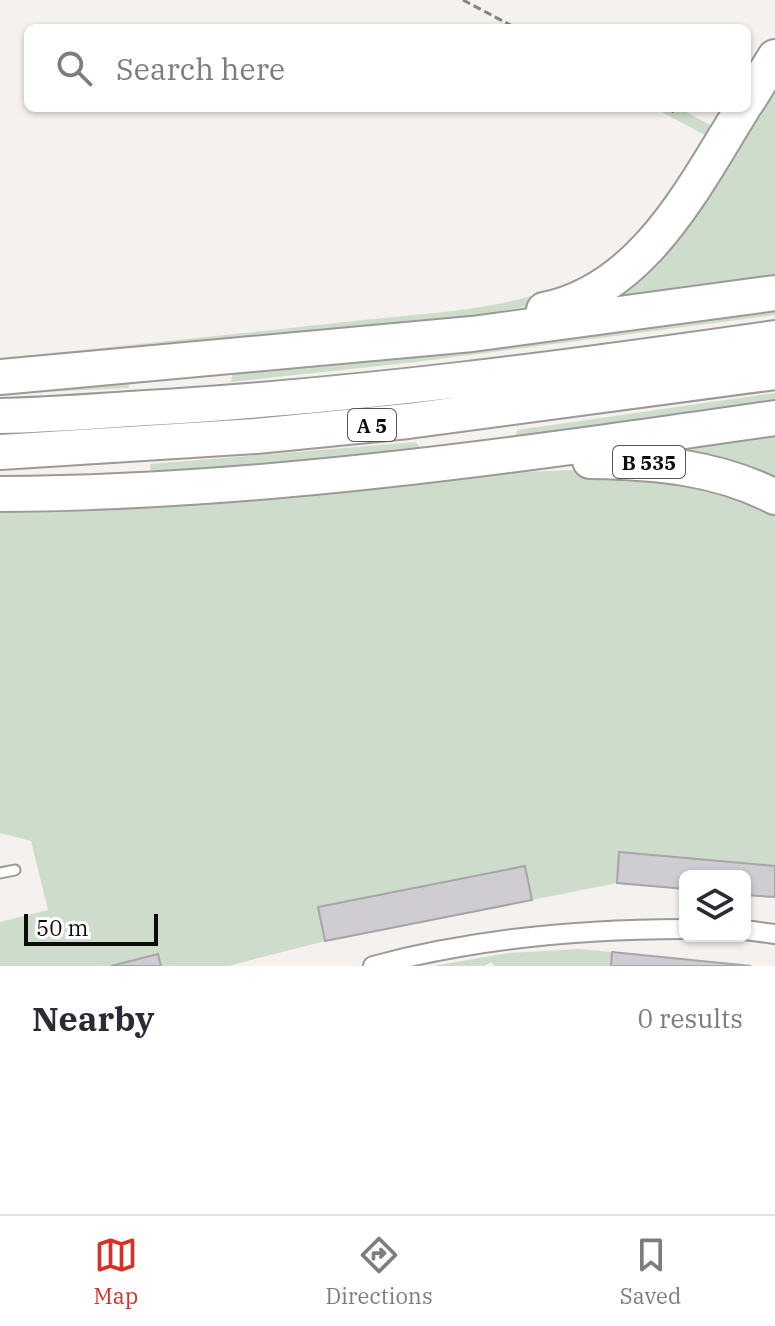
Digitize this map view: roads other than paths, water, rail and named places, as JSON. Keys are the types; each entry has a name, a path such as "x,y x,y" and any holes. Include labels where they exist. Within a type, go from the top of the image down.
{"highway":[{"path":"751,96 775,57"},
{"path":"472,334 506,317 550,309 615,278 638,258 670,221 740,112"},
{"path":"0,377 472,334 775,293"},
{"name":"A 5","path":"0,416 246,402 371,391 775,338"},
{"name":"A 5","path":"0,452 256,436 408,421 775,372"},
{"name":"A 5","path":"0,494 77,493 300,478 518,454 775,418"},
{"name":"B 535","path":"518,454 573,461 657,463 724,475 775,497"}],"street":[{"path":"373,966 476,945 571,933 679,929"},
{"path":"751,931 775,934"}],"lane":[{"path":"0,873 15,870"}]}
